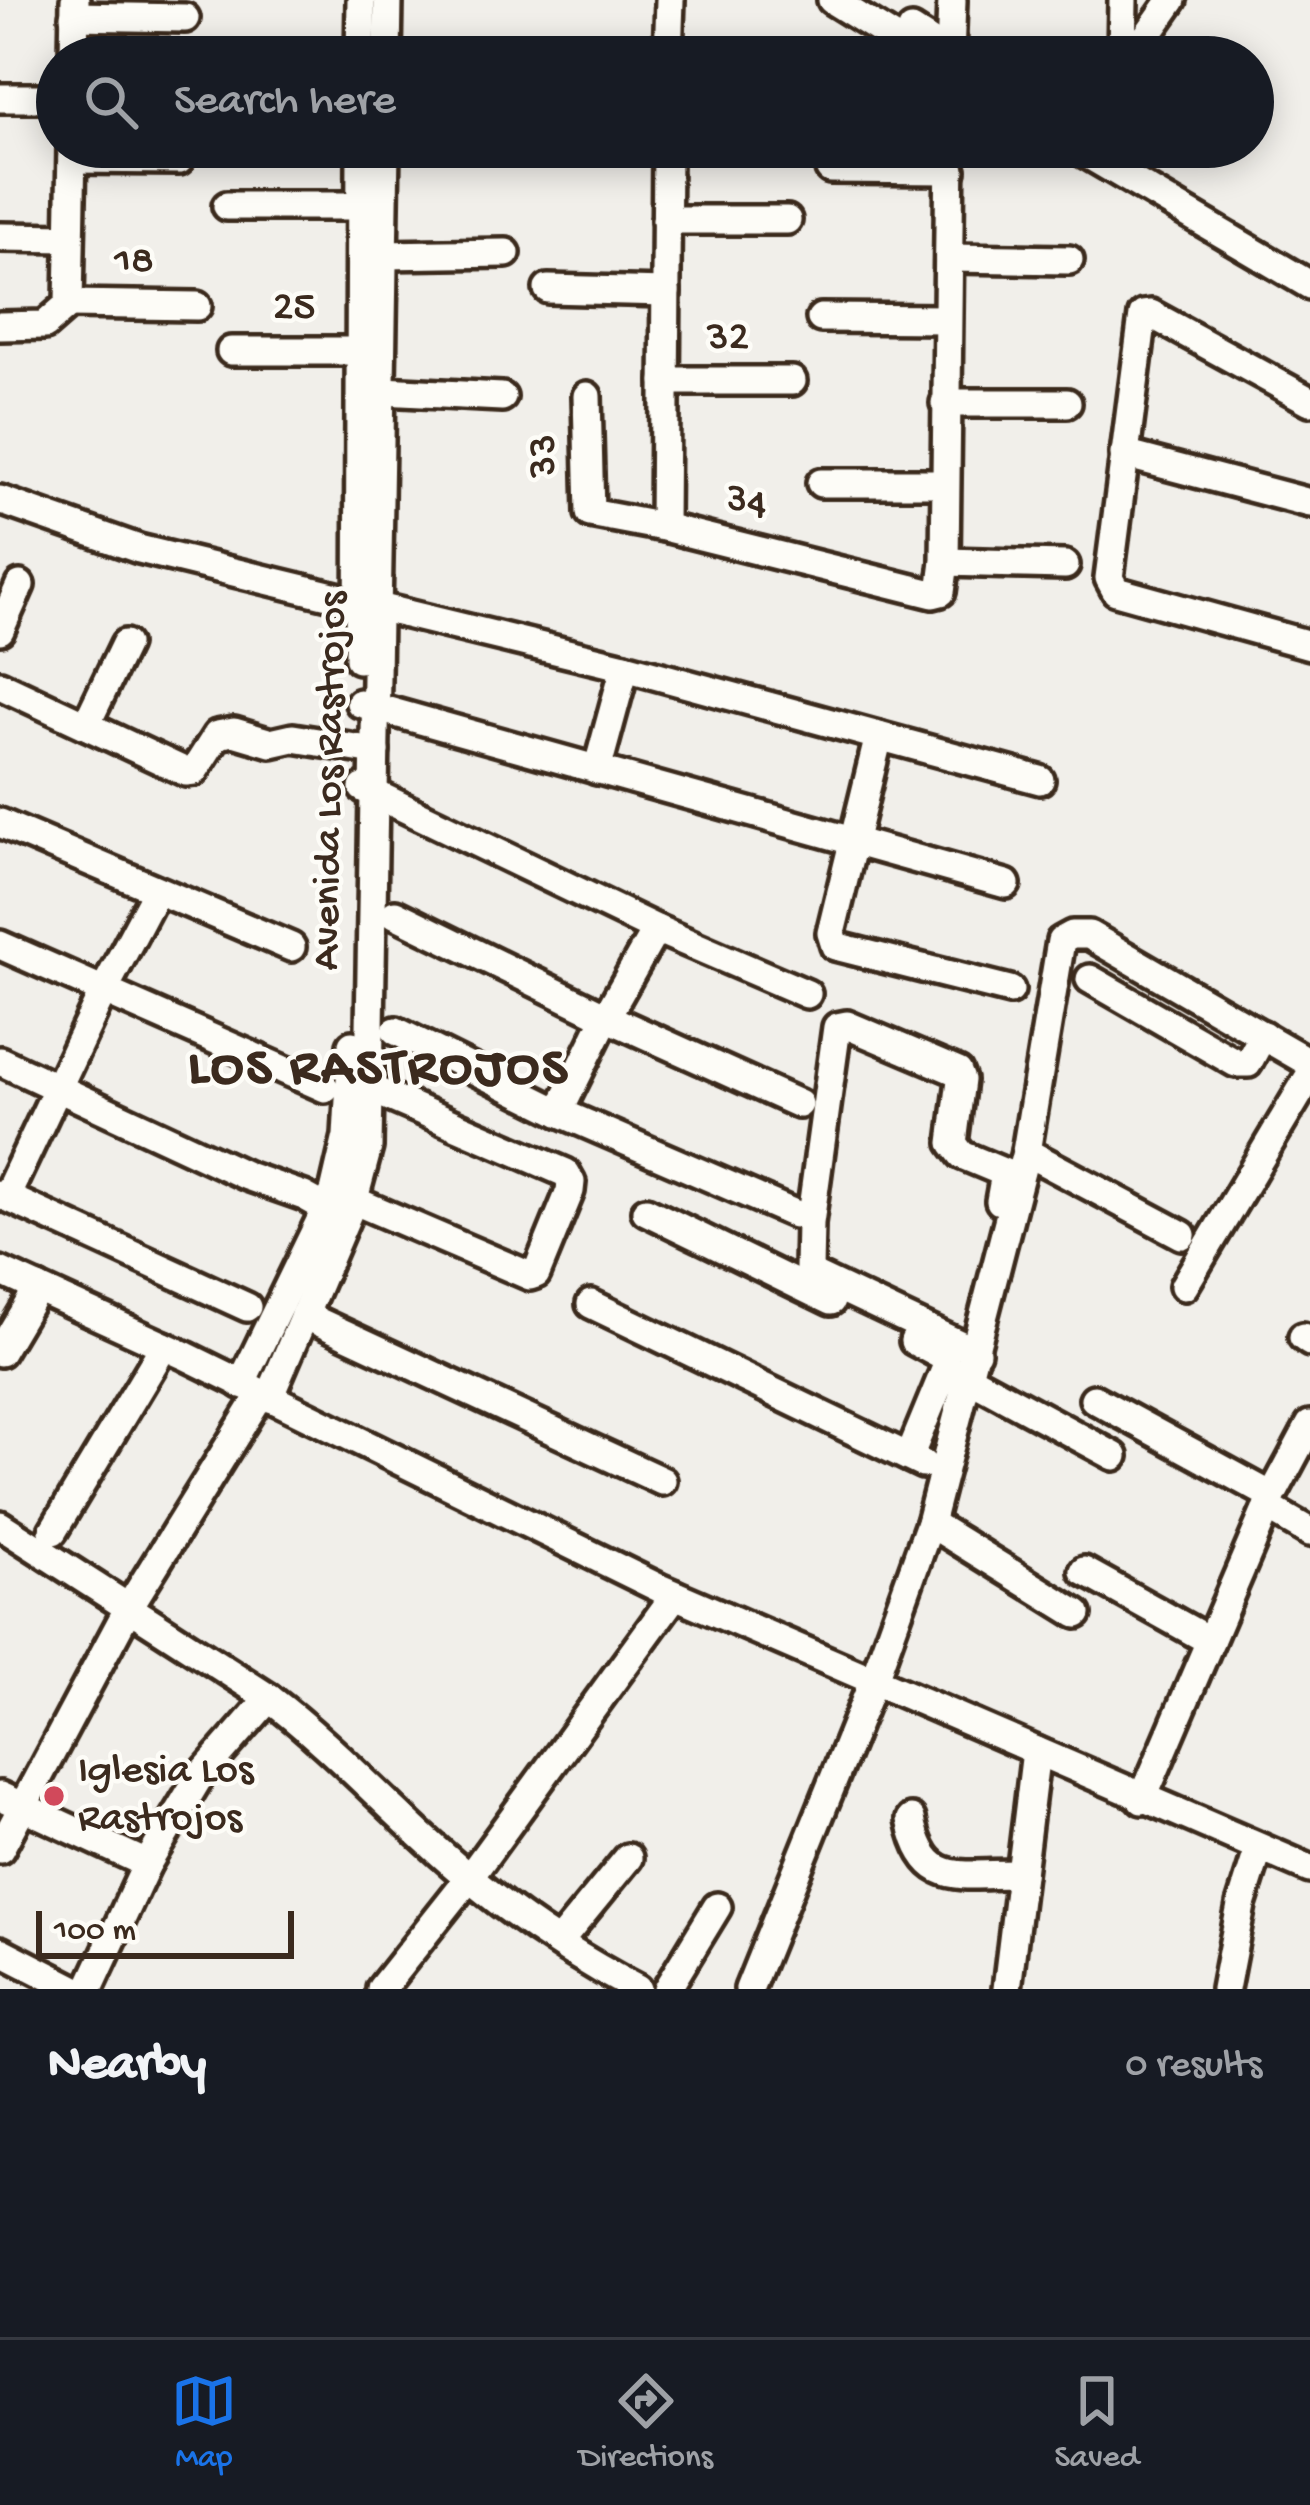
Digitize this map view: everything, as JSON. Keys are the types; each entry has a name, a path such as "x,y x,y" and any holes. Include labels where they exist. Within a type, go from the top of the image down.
{"street":[{"path":"361,36 362,0"},
{"path":"387,36 388,0"},
{"path":"643,0 670,0 669,36"},
{"path":"832,0 904,36"},
{"path":"865,0 916,36"},
{"path":"947,36 952,0"},
{"path":"1123,36 1124,0"},
{"path":"1147,36 1172,0"},
{"path":"75,8 185,18"},
{"path":"0,98 36,98"},
{"path":"0,326 45,325 69,304 72,168"},
{"name":"Avenida Los Rastrojos","path":"257,1392 304,1315 336,1214 347,1136 368,750 368,606 358,351 361,168"},
{"name":"Avenida Los Rastrojos","path":"368,606 382,391 385,168"},
{"path":"664,526 667,168"},
{"path":"830,170 852,168"},
{"path":"951,168 945,562 1065,566"},
{"path":"1121,168 1310,284"},
{"path":"1127,168 1310,263"},
{"path":"227,206 361,206"},
{"path":"666,220 787,220"},
{"path":"0,237 70,238"},
{"path":"383,255 506,253"},
{"path":"949,258 1069,260"},
{"path":"548,289 666,292"},
{"name":"18","path":"69,304 197,306"},
{"path":"1310,401 1151,314 1143,314 1110,586 1310,646"},
{"path":"821,318 947,319"},
{"name":"25","path":"231,351 358,351"},
{"name":"32","path":"665,381 792,381"},
{"path":"382,391 502,397"},
{"name":"33","path":"587,395 590,513 664,526"},
{"path":"945,403 1067,403"},
{"path":"1124,454 1310,503"},
{"path":"821,483 944,482"},
{"path":"0,500 139,549 625,667 1040,780"},
{"name":"34","path":"664,526 933,594 941,592 945,562"},
{"path":"0,630 20,585"},
{"path":"86,725 125,644"},
{"path":"597,770 625,667"},
{"path":"0,685 186,772 200,765 217,735 224,732 271,743 293,738 368,750"},
{"path":"368,706 1006,884"},
{"path":"879,736 831,933 835,946 1010,990"},
{"path":"367,789 656,929 807,994"},
{"name":"Avenida Los Rastrojos","path":"257,1392 368,1147 367,789"},
{"path":"0,823 291,947"},
{"path":"156,892 3,1195 247,1307"},
{"path":"395,914 799,1103"},
{"path":"559,1112 656,929"},
{"path":"749,1989 873,1682 930,1523 968,1358 1026,1152 1061,941 1089,935 1310,1063"},
{"path":"0,945 325,1088"},
{"path":"1090,979 1236,1063 1248,1063 1263,1035"},
{"path":"968,1358 974,1304 1005,1173 956,1150 958,1072 847,1024 837,1027 810,1223 809,1269 968,1358 1114,1456"},
{"path":"396,1031 559,1112 796,1214"},
{"path":"0,1061 336,1214 530,1276 536,1274 572,1182 566,1173 369,1088"},
{"path":"1184,1286 1310,1076"},
{"path":"1026,1152 1182,1235"},
{"path":"646,1211 942,1356 947,1365 909,1456"},
{"path":"0,1271 675,1595 1310,1869"},
{"path":"0,1352 38,1288"},
{"path":"591,1304 943,1475"},
{"path":"304,1315 662,1481"},
{"path":"53,1531 164,1346"},
{"path":"0,1849 10,1801 257,1392"},
{"path":"1094,1400 1270,1502 1310,1532"},
{"path":"1142,1800 1270,1502 1310,1425"},
{"path":"930,1523 1077,1614"},
{"path":"0,1525 269,1698 469,1878 560,1941 595,1980 637,1989"},
{"path":"1084,1571 1210,1641"},
{"path":"381,1989 469,1878 675,1595"},
{"path":"89,1989 147,1864 198,1780 269,1698"},
{"path":"1007,1989 1036,1750"},
{"path":"10,1801 147,1864"},
{"path":"910,1819 917,1850 935,1870 1021,1874"},
{"path":"1225,1989 1241,1905 1259,1848"},
{"path":"560,1941 628,1858"},
{"path":"668,1989 717,1907"},
{"path":"0,1951 74,1989"}],"place":[{"name":"Iglesia Los Rastrojos","path":"54,1796"}],"district":[{"name":"LOS RASTROJOS","path":"379,1071"}]}
